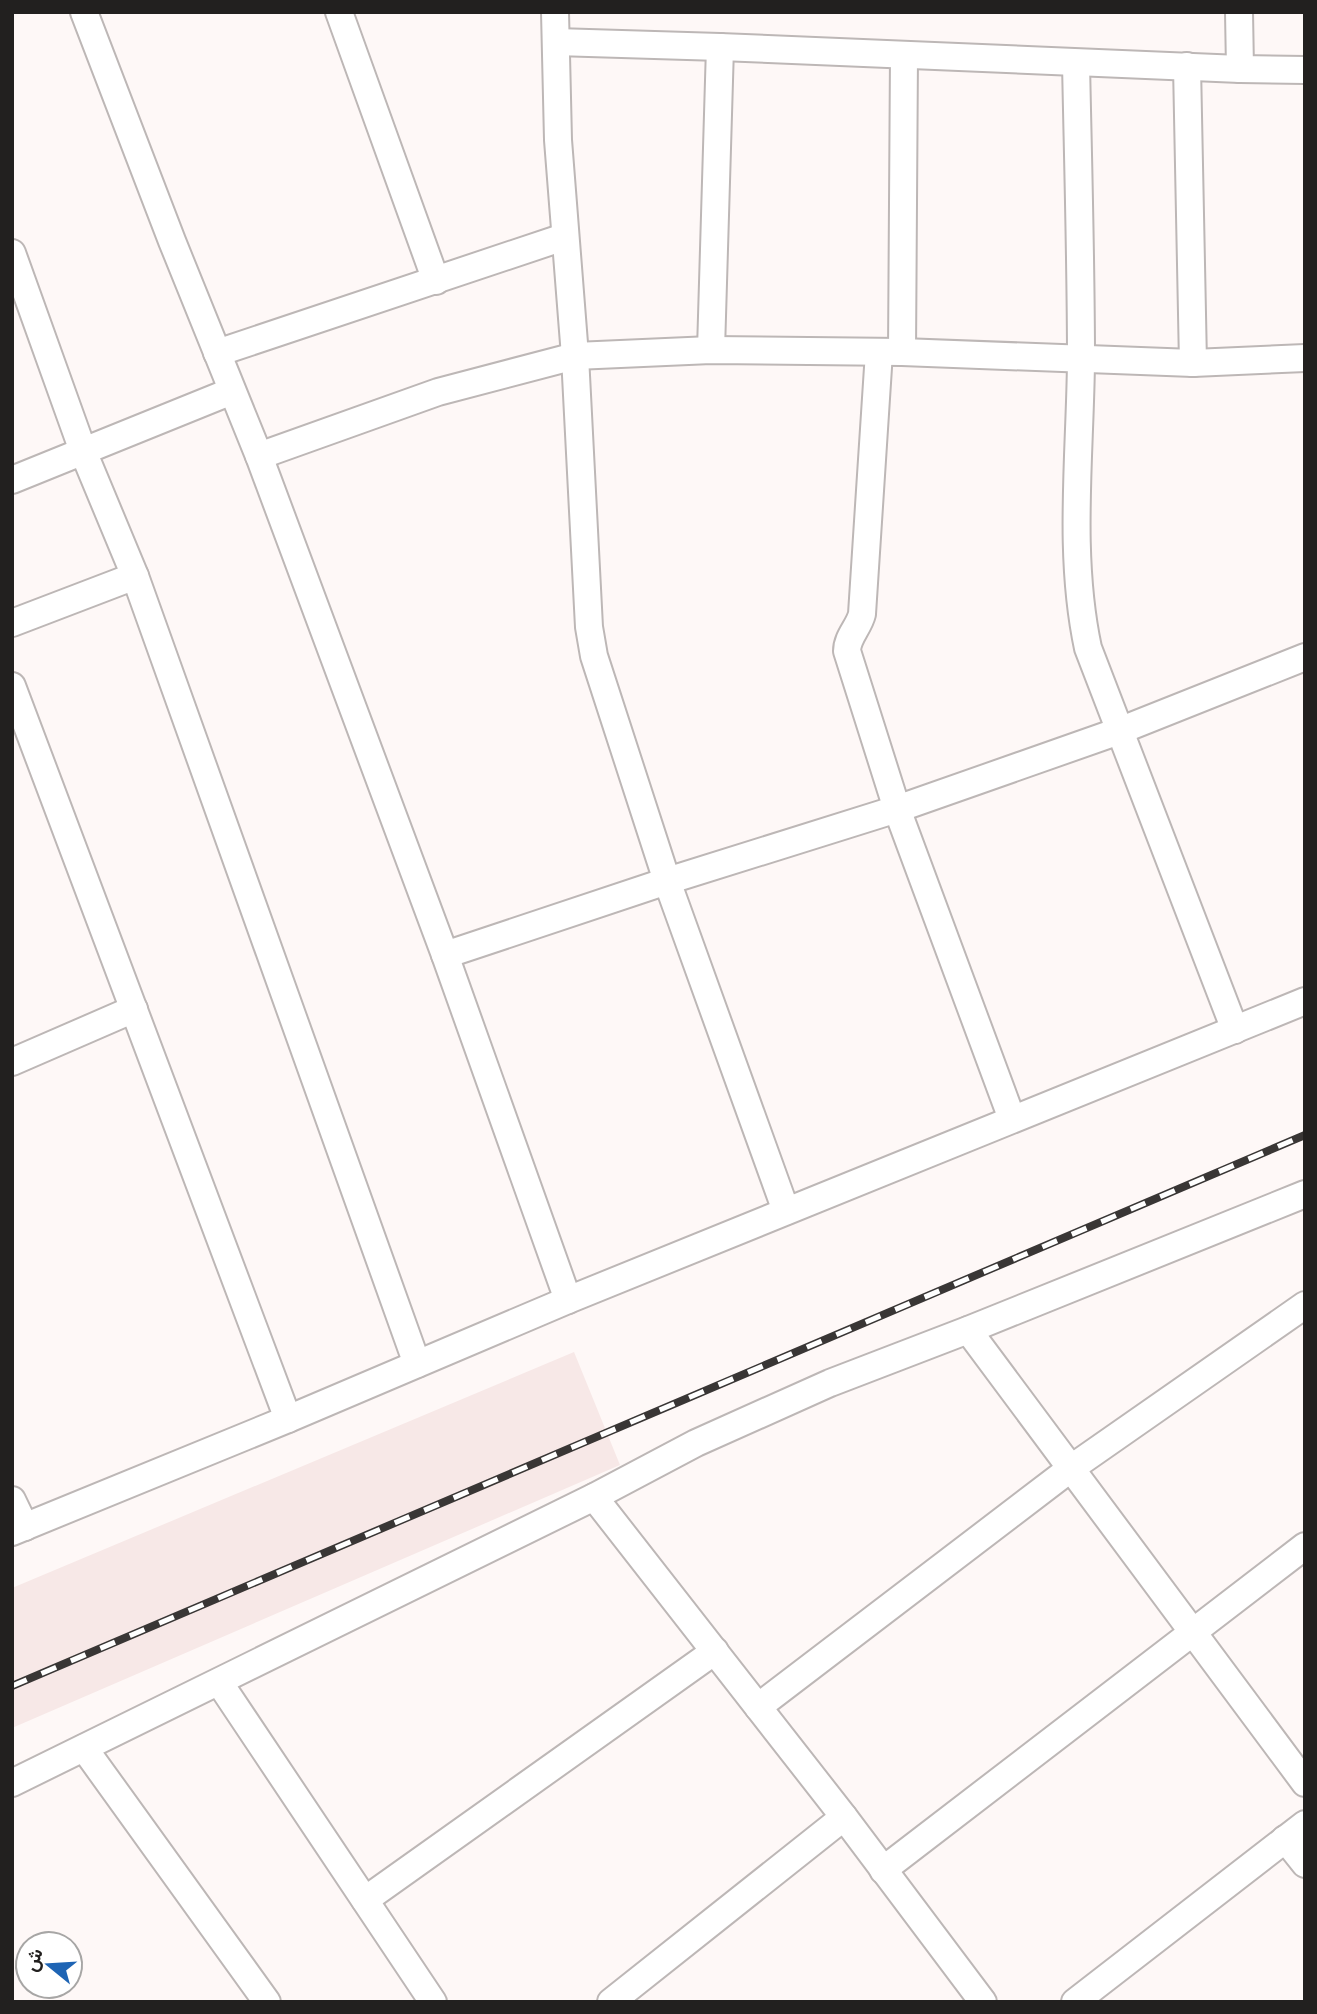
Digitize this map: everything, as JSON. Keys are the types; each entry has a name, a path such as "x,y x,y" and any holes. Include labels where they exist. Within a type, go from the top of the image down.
{"street":[{"path":"84,12 259,456 445,955 568,1300"},
{"path":"339,12 436,281"},
{"path":"555,12 558,140 575,356 588,616 592,646 667,881 786,1211"},
{"path":"1239,12 1240,69"},
{"path":"556,42 1305,70"},
{"path":"710,350 720,47"},
{"path":"904,55 891,352 862,614 847,643 846,651 897,809 1012,1119"},
{"path":"1076,63 1081,360 1077,570 1080,611 1088,648 1235,1030"},
{"path":"1187,66 1193,363"},
{"path":"217,353 564,237"},
{"path":"12,253 83,451 135,576 417,1364"},
{"path":"259,456 438,392 575,356 710,350 891,352 1193,363 1305,358"},
{"path":"12,480 232,391"},
{"path":"12,623 135,576"},
{"path":"445,955 667,881 897,809 1119,730 1305,657"},
{"path":"12,686 288,1419"},
{"path":"12,1500 18,1529 288,1419 568,1300 1305,1001"},
{"path":"12,1062 134,1009"},
{"path":"12,1783 594,1497 696,1443 830,1383 1305,1195"},
{"path":"758,1707 1070,1469 1305,1305"},
{"path":"968,1330 1305,1783"},
{"path":"594,1497 844,1817 983,2002"},
{"path":"883,1870 1305,1546"},
{"path":"365,1900 715,1651"},
{"path":"219,1682 433,2002"},
{"path":"84,1748 267,2002"},
{"path":"622,1999 844,1817"},
{"path":"1075,2002 1295,1831 1305,1864"}],"shaded area":[{"path":"574,1352 620,1465 12,1728 12,1588"}],"railway":[{"path":"12,1686 1305,1135"}]}
